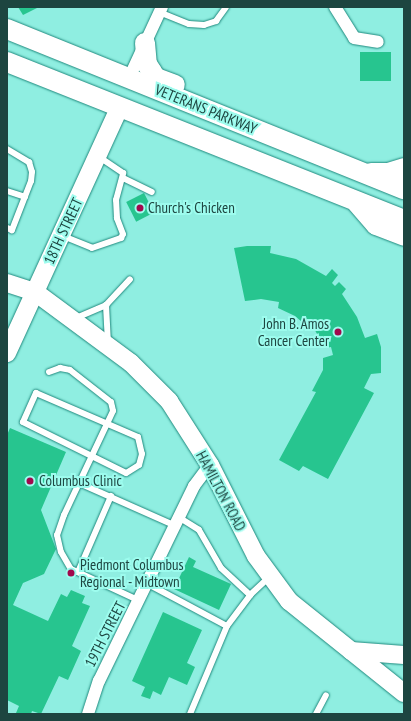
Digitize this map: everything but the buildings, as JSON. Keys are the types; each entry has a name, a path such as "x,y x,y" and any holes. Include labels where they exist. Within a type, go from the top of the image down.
{"main road":[{"name":"VETERANS PARKWAY","path":"7,29 404,189"},
{"path":"145,43 147,64 156,78 225,104 262,132"},
{"name":"VETERANS PARKWAY","path":"7,62 119,108 404,220"},
{"path":"366,173 388,173 404,168"},
{"path":"354,200 376,224 404,236"}],"street":[{"path":"335,7 354,38 378,42"},
{"path":"129,78 161,9"},
{"name":"18TH STREET","path":"7,353 119,108"},
{"name":"HAMILTON ROAD","path":"7,282 35,292 131,363 169,402 210,465 256,556 289,601 404,693"},
{"name":"19TH STREET","path":"88,714 99,681 140,601 194,486 210,465"},
{"path":"351,651 404,655"}],"lane":[{"path":"161,9 189,24 204,25 216,21 226,7"},
{"path":"7,149 29,162 31,181 12,230 7,228"},
{"path":"61,235 92,248 121,238 123,234 117,218 116,200 123,178 123,173 98,156"},
{"path":"123,178 152,192"},
{"path":"7,191 25,198"},
{"path":"72,320 106,305 130,279"},
{"path":"106,305 108,346"},
{"path":"48,372 60,368 70,370 111,402 113,411 109,424 79,483 57,535 66,564 78,572 140,601"},
{"path":"36,393 109,424 138,437 142,454 139,465 126,473 22,422 36,393"},
{"path":"79,483 199,530 221,568 250,595"},
{"path":"78,572 111,496"},
{"path":"190,714 227,626 250,595 271,576"},
{"path":"148,584 227,626"},
{"path":"316,714 326,695"}],"place":[{"name":"Church's Chicken","path":"140,208"},
{"name":"John B. Amos Cancer Center","path":"338,332"},
{"name":"Columbus Clinic","path":"30,481"},
{"name":"Piedmont Columbus Regional - Midtown","path":"71,573"}]}
